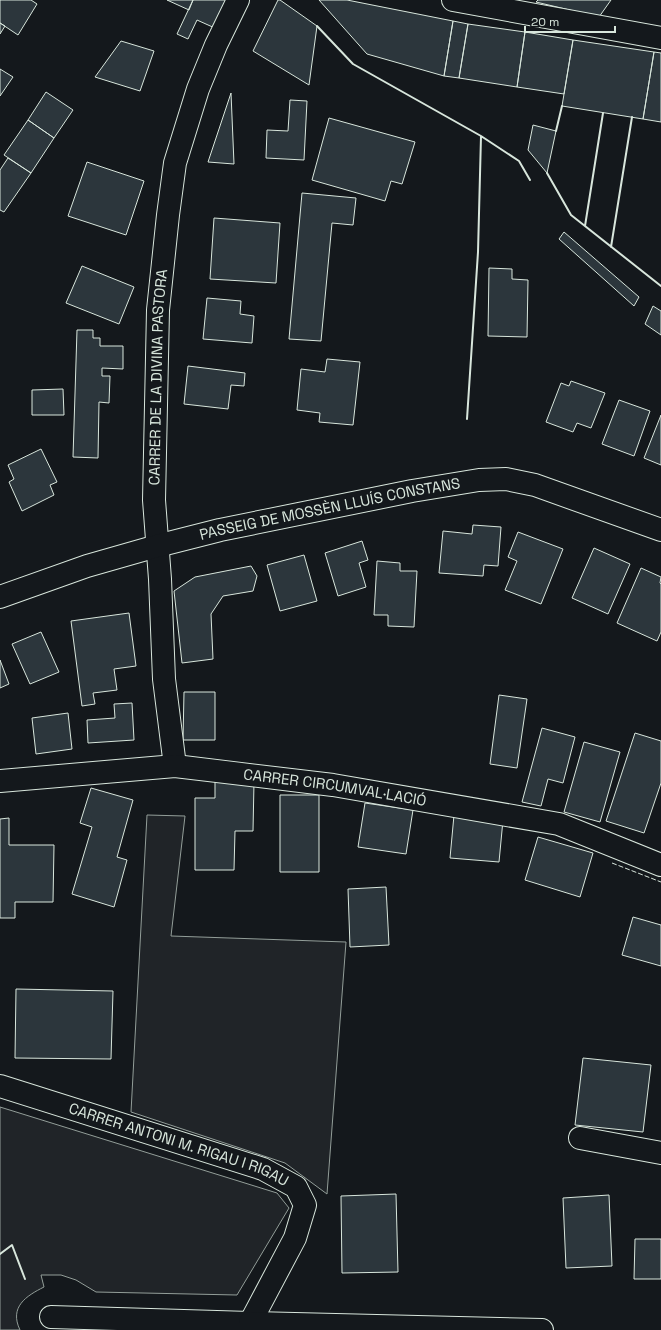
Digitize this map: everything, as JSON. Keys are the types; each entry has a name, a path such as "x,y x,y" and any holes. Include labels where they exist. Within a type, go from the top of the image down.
{"street":[{"name":"CARRER DE LA DIVINA PASTORA","path":"175,766 164,679 154,500 158,310 175,163 198,88 216,45 238,0"},
{"path":"453,0 525,6 661,38"},
{"name":"PASSEIG DE MOSSÈN LLUÍS CONSTANS","path":"0,597 87,566 220,530 412,491 479,480 506,479 535,485 661,530"},
{"name":"CARRER CIRCUMVAL·LACIÓ","path":"0,781 175,766 333,785 559,824 661,865"},
{"name":"CARRER ANTONI M. RIGAU I RIGAU","path":"0,1086 263,1169 296,1186 305,1205 295,1238 250,1327"},
{"path":"580,1138 661,1153"},
{"path":"51,1318 250,1327 542,1330"}],"shaded area":[{"path":"147,815 185,816 171,936 346,942 327,1194 285,1163 131,1112"},
{"path":"0,1107 277,1193 289,1208 237,1295 96,1292 76,1280 61,1275 41,1275 44,1287 26,1298 18,1309 17,1322 20,1330 0,1330"}],"building":[{"path":"0,0 31,0 37,4 18,35 0,23"},
{"path":"167,0 193,0 189,10"},
{"path":"193,0 231,0 217,29 197,20 188,39 177,34"},
{"path":"278,0 317,26 309,85 253,51"},
{"path":"319,0 347,0 453,21 444,76 367,54"},
{"path":"538,0 611,0 599,17 536,2"},
{"path":"453,21 468,24 459,78 444,76"},
{"path":"0,23 5,26 0,34"},
{"path":"468,24 525,32 517,87 459,78"},
{"path":"525,32 573,40 564,94 517,87"},
{"path":"573,40 654,52 643,119 562,106"},
{"path":"121,41 154,51 140,91 95,77"},
{"path":"654,52 661,53 661,122 643,119"},
{"path":"0,69 13,77 0,96"},
{"path":"46,92 73,110 54,138 28,120"},
{"path":"231,93 234,164 208,162"},
{"path":"290,100 307,101 304,160 266,158 267,130 288,131"},
{"path":"329,118 415,142 402,184 391,181 385,201 312,180"},
{"path":"28,120 54,138 31,173 4,155"},
{"path":"533,125 556,131 547,173 528,150"},
{"path":"8,158 31,173 4,212 0,210 0,170"},
{"path":"87,162 144,181 126,235 68,216"},
{"path":"302,193 356,198 353,225 332,223 321,341 289,339"},
{"path":"214,218 280,223 276,283 210,279"},
{"path":"564,232 639,297 634,306 559,239"},
{"path":"82,266 134,287 119,324 66,303"},
{"path":"489,268 512,269 512,279 528,280 527,337 488,336"},
{"path":"207,298 241,301 240,314 254,316 252,343 203,339"},
{"path":"653,306 661,311 661,335 645,324"},
{"path":"77,330 93,330 93,338 100,338 100,346 123,346 123,369 102,368 102,376 110,376 109,403 99,402 98,458 73,457"},
{"path":"327,359 360,362 353,425 319,422 320,413 297,410 301,369 325,372"},
{"path":"188,366 245,373 244,386 231,385 228,409 184,404"},
{"path":"571,381 605,393 591,428 577,423 573,432 546,422 561,383 569,386"},
{"path":"63,389 64,415 32,415 32,390"},
{"path":"619,400 650,411 634,456 602,444"},
{"path":"661,415 661,465 644,458"},
{"path":"41,449 57,482 50,485 54,495 22,511 9,482 14,479 8,465"},
{"path":"473,525 501,527 498,566 484,565 483,576 439,573 443,531 472,534"},
{"path":"518,532 563,549 541,604 505,590 517,561 508,557"},
{"path":"362,541 368,560 359,563 366,587 338,596 325,553"},
{"path":"594,548 630,564 608,614 572,598"},
{"path":"304,555 317,601 280,611 267,565"},
{"path":"377,561 400,563 400,571 417,571 414,627 388,626 388,615 374,615"},
{"path":"251,566 257,576 253,591 223,596 211,614 213,659 182,663 174,591 195,577"},
{"path":"641,568 661,577 661,632 657,641 617,623"},
{"path":"129,613 136,666 114,669 117,690 93,693 95,704 82,706 71,621"},
{"path":"41,632 59,672 30,684 12,644"},
{"path":"0,660 9,684 0,688"},
{"path":"184,692 215,692 215,740 183,740"},
{"path":"499,695 527,699 517,768 490,764"},
{"path":"132,703 134,740 88,743 87,720 115,718 114,704"},
{"path":"68,713 72,749 36,754 32,718"},
{"path":"542,728 575,737 563,783 548,779 541,806 522,802"},
{"path":"635,733 661,741 661,783 644,833 606,821"},
{"path":"584,742 620,752 600,822 564,812"},
{"path":"215,781 254,782 253,831 235,831 234,870 195,870 195,798 215,798"},
{"path":"91,788 133,800 117,857 127,860 114,907 72,894 92,827 80,823"},
{"path":"280,795 319,795 319,872 280,872"},
{"path":"365,803 413,810 406,854 358,847"},
{"path":"454,815 503,820 499,862 450,858"},
{"path":"9,818 9,845 54,845 53,902 15,902 15,918 0,918 0,819"},
{"path":"538,837 593,853 580,897 525,880"},
{"path":"386,887 389,945 350,947 348,889"},
{"path":"633,917 661,925 661,966 622,955"},
{"path":"16,989 113,991 111,1059 15,1058"},
{"path":"583,1058 651,1065 643,1132 575,1125"},
{"path":"396,1194 398,1272 342,1273 341,1196"},
{"path":"609,1195 612,1266 566,1268 563,1198"},
{"path":"635,1239 661,1239 661,1279 634,1279"}],"fence":[{"path":"612,863 661,882"}],"wall":[{"path":"317,26 353,64 481,136 519,161 530,180"},
{"path":"556,131 562,106"},
{"path":"585,226 603,113"},
{"path":"611,247 632,117"},
{"path":"467,419 478,252 481,136"},
{"path":"547,173 571,215 661,286"},
{"path":"0,1254 12,1245 25,1279"}]}
